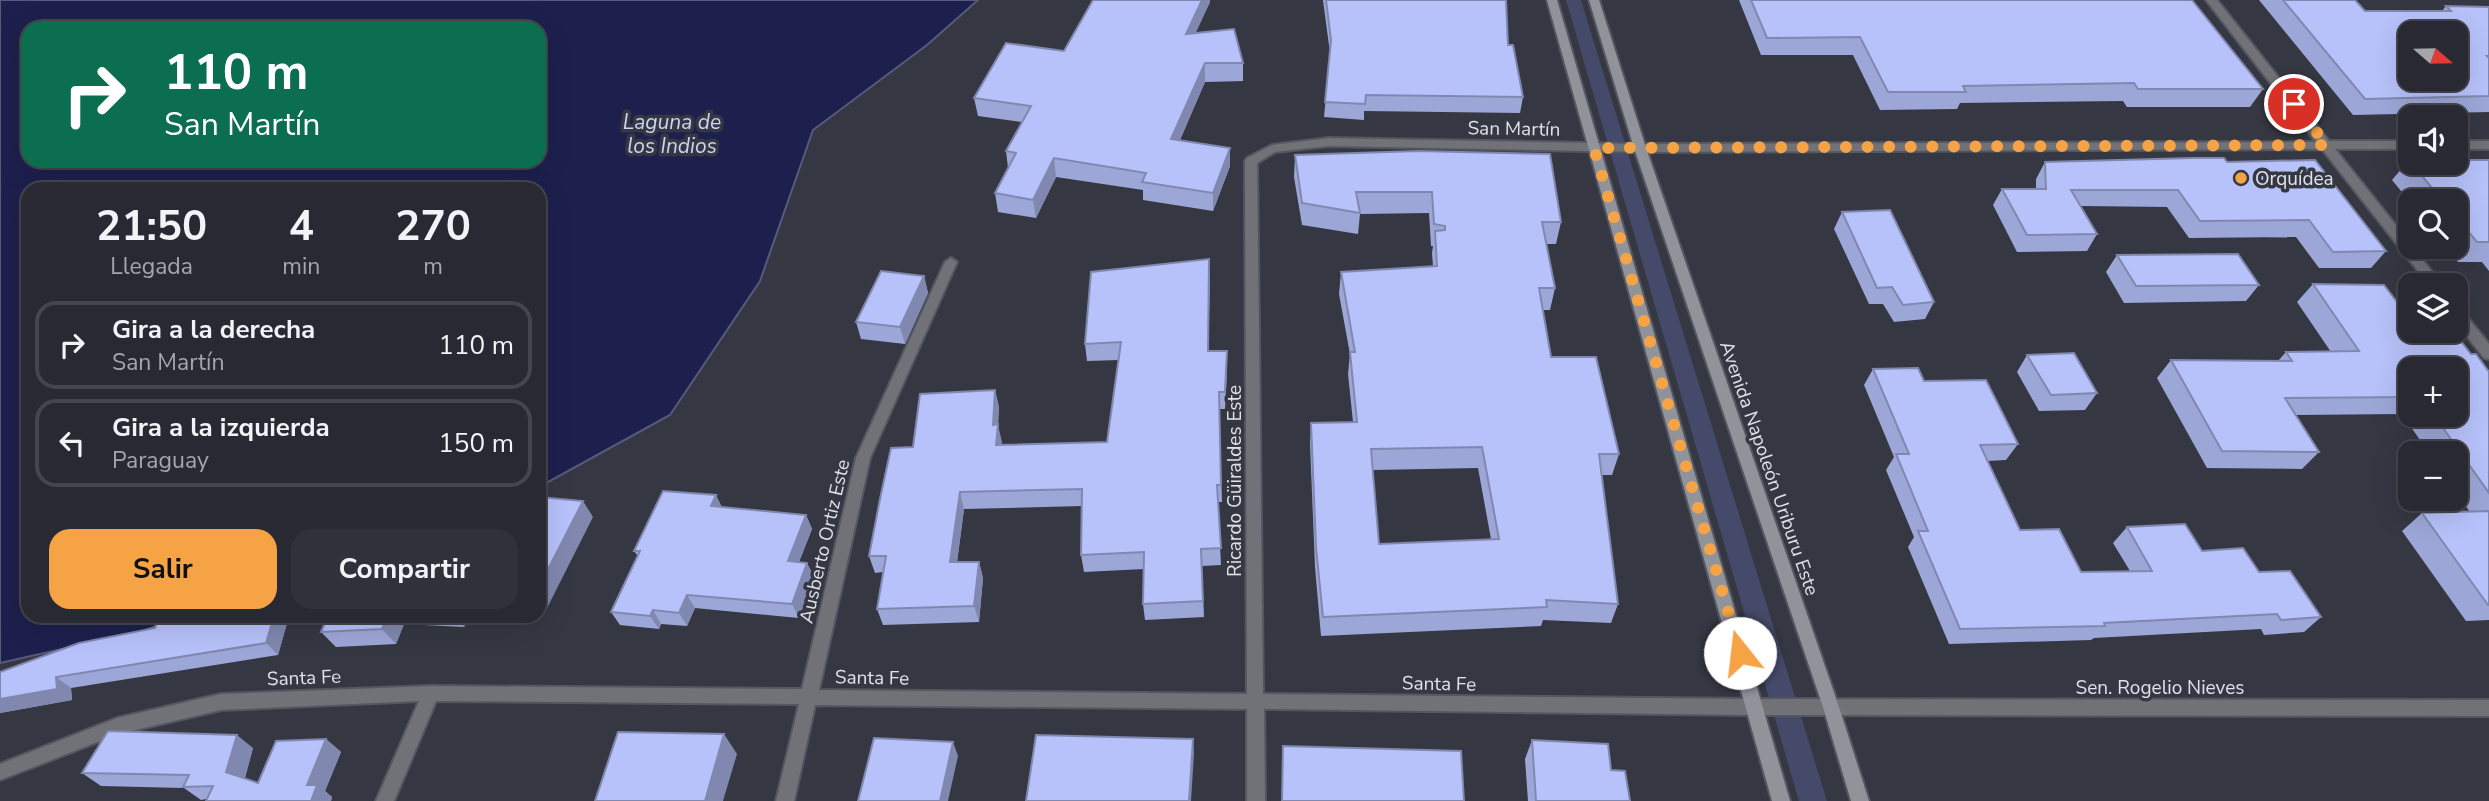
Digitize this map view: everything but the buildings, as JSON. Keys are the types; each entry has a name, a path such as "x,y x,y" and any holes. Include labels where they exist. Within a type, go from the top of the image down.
{"main road":[{"path":"1552,0 1781,801"},
{"name":"Avenida Napoleón Uriburu Este","path":"1594,0 1640,148 1831,707 1860,801"}],"street":[{"path":"2211,0 2427,273"},
{"name":"San Martín","path":"1251,161 1272,149 1329,142 1594,148 2398,145"},
{"path":"2468,145 2489,145"},
{"name":"Ricardo Güiraldes Este","path":"1251,161 1256,801"},
{"name":"Ausberto Ortiz Este","path":"785,801 863,458 951,262"},
{"path":"2468,327 2489,354"},
{"path":"385,801 431,693"},
{"name":"Santa Fe","path":"0,772 117,726 220,702 431,693 1831,707"},
{"name":"Sen. Rogelio Nieves","path":"1831,707 2489,708"}],"shaded area":[{"path":"1566,0 1581,0 1827,801 1799,801"}],"water":[{"name":"Laguna de los Indios","path":"0,0 978,0 927,45 813,130 760,281 670,415 546,483 546,182 21,182 21,623 165,623 142,631 0,663"}],"place":[{"name":"Orquídea","path":"2241,178"}],"route":[{"path":"1740,653 1594,148 2327,145 2294,104"}]}
